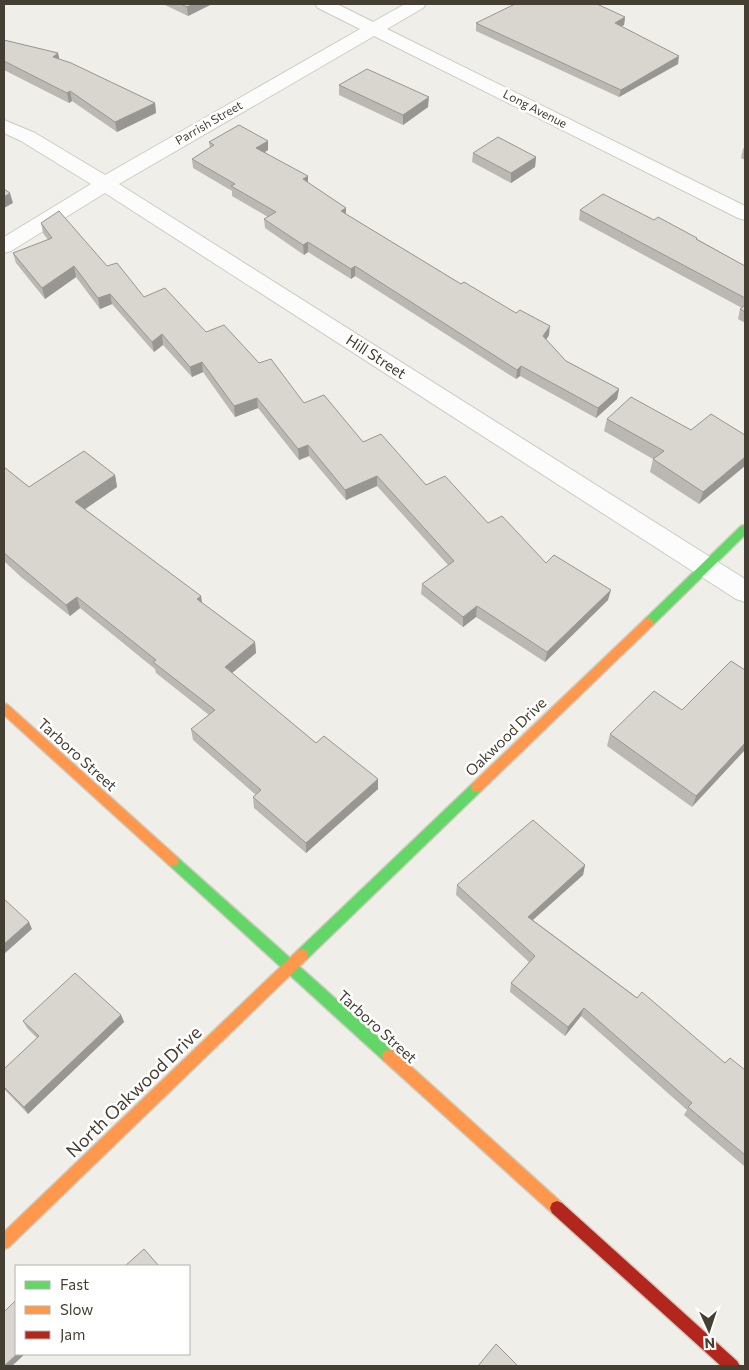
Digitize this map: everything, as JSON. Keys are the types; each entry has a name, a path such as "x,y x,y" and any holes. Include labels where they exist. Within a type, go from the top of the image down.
{"street":[{"name":"Long Avenue","path":"324,4 745,214"},
{"name":"Parrish Street","path":"4,246 105,184 417,4"},
{"name":"Hill Street","path":"4,126 28,137 105,184 745,592"},
{"name":"Oakwood Drive","path":"288,967 745,529"},
{"name":"Tarboro Street","path":"4,708 288,967 732,1366"},
{"name":"North Oakwood Drive","path":"4,1242 288,967"}],"building":[{"path":"181,4 193,4 187,7"},
{"path":"515,4 597,4 625,17 615,23 679,56 621,90 476,23"},
{"path":"4,40 58,53 53,57 71,63 155,103 115,122 70,91 67,93 4,61"},
{"path":"367,69 429,97 403,115 339,85"},
{"path":"239,125 268,141 256,148 308,176 303,179 346,208 341,211 461,284 464,282 516,313 520,310 550,326 543,336 566,361 619,389 598,408 521,366 517,370 355,266 351,269 308,242 303,245 264,219 276,212 231,186 235,184 192,159 214,145 209,142"},
{"path":"498,137 536,157 511,173 473,153"},
{"path":"4,189 10,193 4,197"},
{"path":"603,194 654,220 658,217 745,266 745,298 580,210"},
{"path":"59,211 107,266 117,263 144,297 165,288 206,332 224,325 259,363 271,359 304,403 324,395 363,442 381,434 426,485 445,476 488,523 502,516 546,563 554,555 611,590 547,652 477,606 463,617 422,584 454,561 377,476 345,490 308,445 298,449 257,398 234,406 202,362 190,367 162,334 152,342 110,294 98,298 74,266 42,288 13,253 52,238 41,223"},
{"path":"745,305 745,312 740,309"},
{"path":"631,397 691,430 711,414 745,435 745,457 703,492 653,459 664,451 607,419"},
{"path":"84,451 115,475 75,502 201,596 197,599 255,642 225,667 316,743 324,736 378,779 306,843 253,797 261,790 191,729 215,710 153,662 156,660 77,597 66,605 4,553 4,467 29,487"},
{"path":"731,661 745,670 745,743 696,796 610,734 654,691 682,710"},
{"path":"533,820 585,865 528,917 637,998 642,992 725,1063 730,1058 745,1070 745,1155 688,1107 692,1103 584,1008 568,1027 511,983 535,956 457,885"},
{"path":"4,899 29,922 4,944"},
{"path":"75,973 121,1015 24,1107 4,1087 4,1069 39,1036 23,1021"},
{"path":"144,1249 158,1265 126,1265"},
{"path":"15,1301 16,1355 4,1366 4,1312"},
{"path":"496,1344 518,1366 478,1366"}],"traffic: fast":[{"path":"649,622 745,529"},
{"path":"302,955 477,787"},
{"path":"173,861 389,1056"}],"traffic: slow":[{"path":"477,787 649,622"},
{"path":"4,708 173,861"},
{"path":"4,1242 302,955"},
{"path":"389,1056 557,1208"}],"traffic: jam":[{"path":"557,1208 732,1366"}]}
